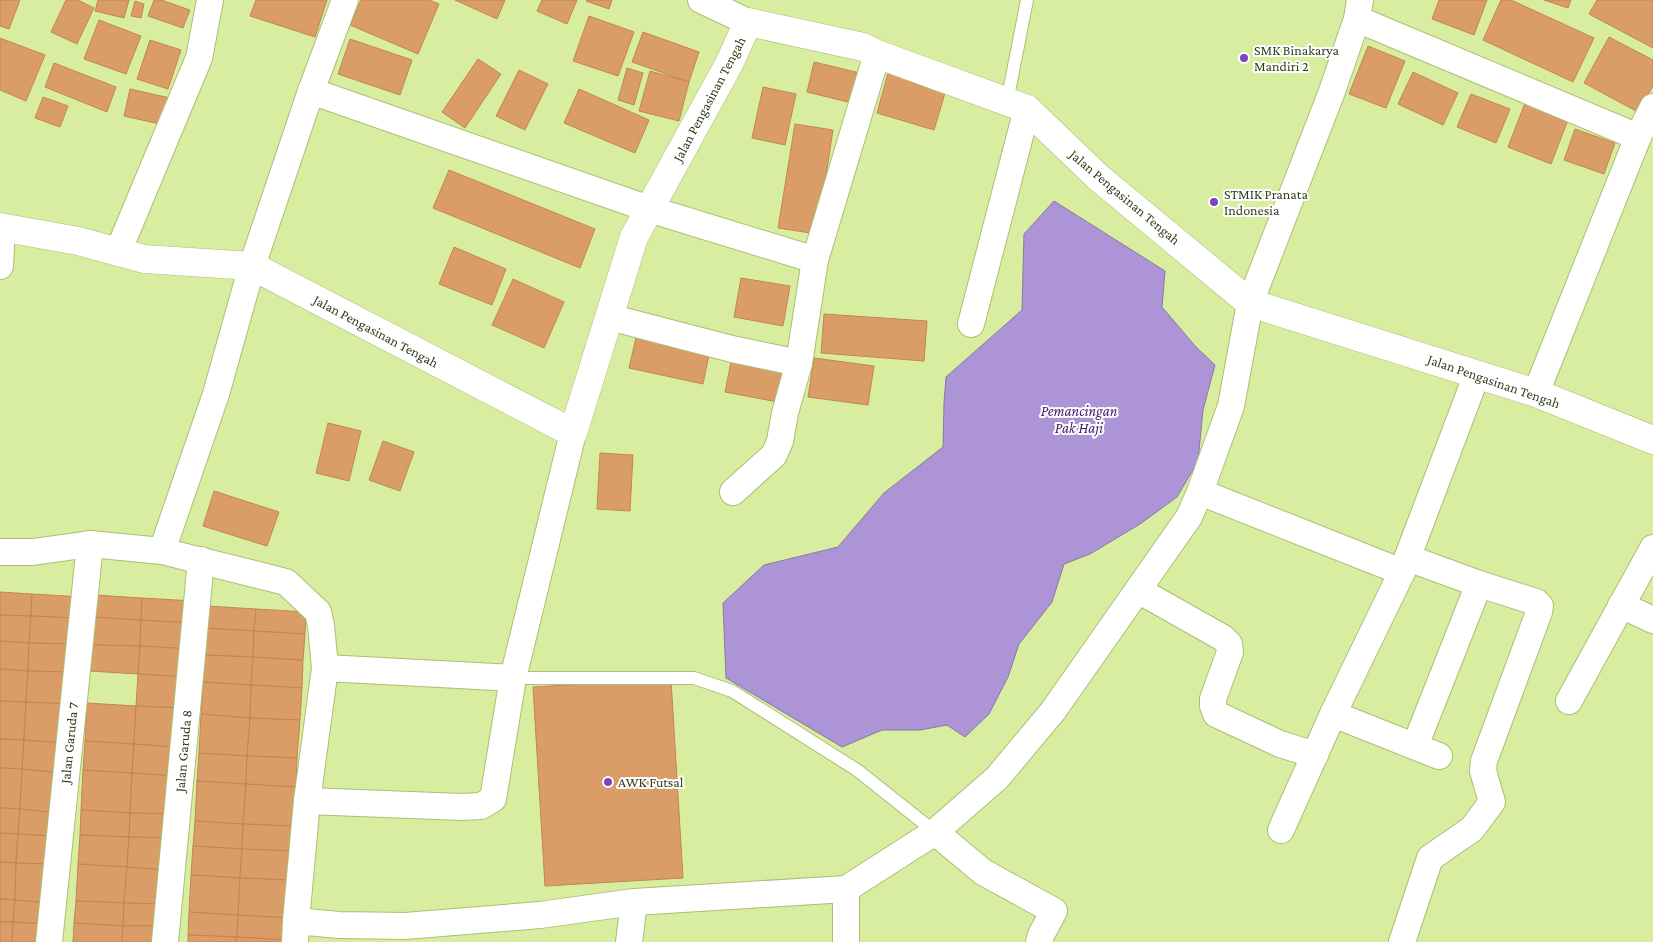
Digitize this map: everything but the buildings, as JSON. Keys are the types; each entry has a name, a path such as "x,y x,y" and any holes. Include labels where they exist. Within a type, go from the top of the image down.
{"street":[{"path":"118,252 199,58 210,0"},
{"path":"162,551 216,394 252,266 311,90 345,0"},
{"path":"701,0 748,22"},
{"path":"0,552 33,552 90,544 162,551 286,582 318,612 322,625 325,668 307,801 296,932 339,925 404,926 540,915 634,902 846,889 935,832 997,778 1053,711 1189,517 1231,406 1250,302 1331,94 1358,10 1638,137"},
{"name":"Jalan Pengasinan Tengah","path":"1,228 78,241 144,259 252,266 573,433 634,237 729,64 748,22 863,47 877,54 1017,106 1099,178 1250,302 1536,393 1653,440"},
{"path":"733,492 774,455 780,441 799,363 815,260 877,54"},
{"path":"311,90 649,209 815,260"},
{"path":"971,324 1017,106"},
{"path":"1536,393 1638,137 1653,108"},
{"path":"0,266 1,228"},
{"path":"609,317 799,363"},
{"path":"1281,830 1333,714 1405,565 1477,374"},
{"path":"307,801 462,807 481,806 493,799 513,678 573,433"},
{"path":"1200,492 1405,565 1479,584 1536,602 1540,606 1484,761 1483,771 1492,802 1472,829 1430,858 1402,942"},
{"name":"Jalan Garuda 7","path":"49,942 90,544"},
{"path":"1569,701 1653,548"},
{"name":"Jalan Garuda 8","path":"165,942 201,560"},
{"path":"1415,746 1479,584"},
{"path":"1138,590 1223,638 1229,644 1230,652 1213,699 1216,714 1280,744 1315,755"},
{"path":"1622,605 1653,620"},
{"path":"325,668 513,678"},
{"path":"1333,714 1439,756"},
{"path":"935,832 983,872 1054,911 1041,934 1039,942"},
{"path":"846,889 846,942"},
{"path":"628,942 634,902"}],"lane":[{"path":"1017,106 1027,0"},
{"path":"513,678 694,678 732,691 857,770 935,832"}],"water":[{"name":"Pemancingan Pak Haji","path":"1054,201 1165,271 1162,307 1196,347 1215,365 1203,410 1198,461 1177,497 1140,524 1090,554 1064,564 1052,602 1019,644 1008,677 989,714 965,737 947,725 920,730 882,730 842,747 726,678 723,603 764,565 838,547 884,493 943,447 946,377 1022,310 1024,234"}],"place":[{"name":"SMK Binakarya Mandiri 2","path":"1244,58"},
{"name":"STMIK Pranata Indonesia","path":"1214,202"},
{"name":"AWK Futsal","path":"608,782"}]}
